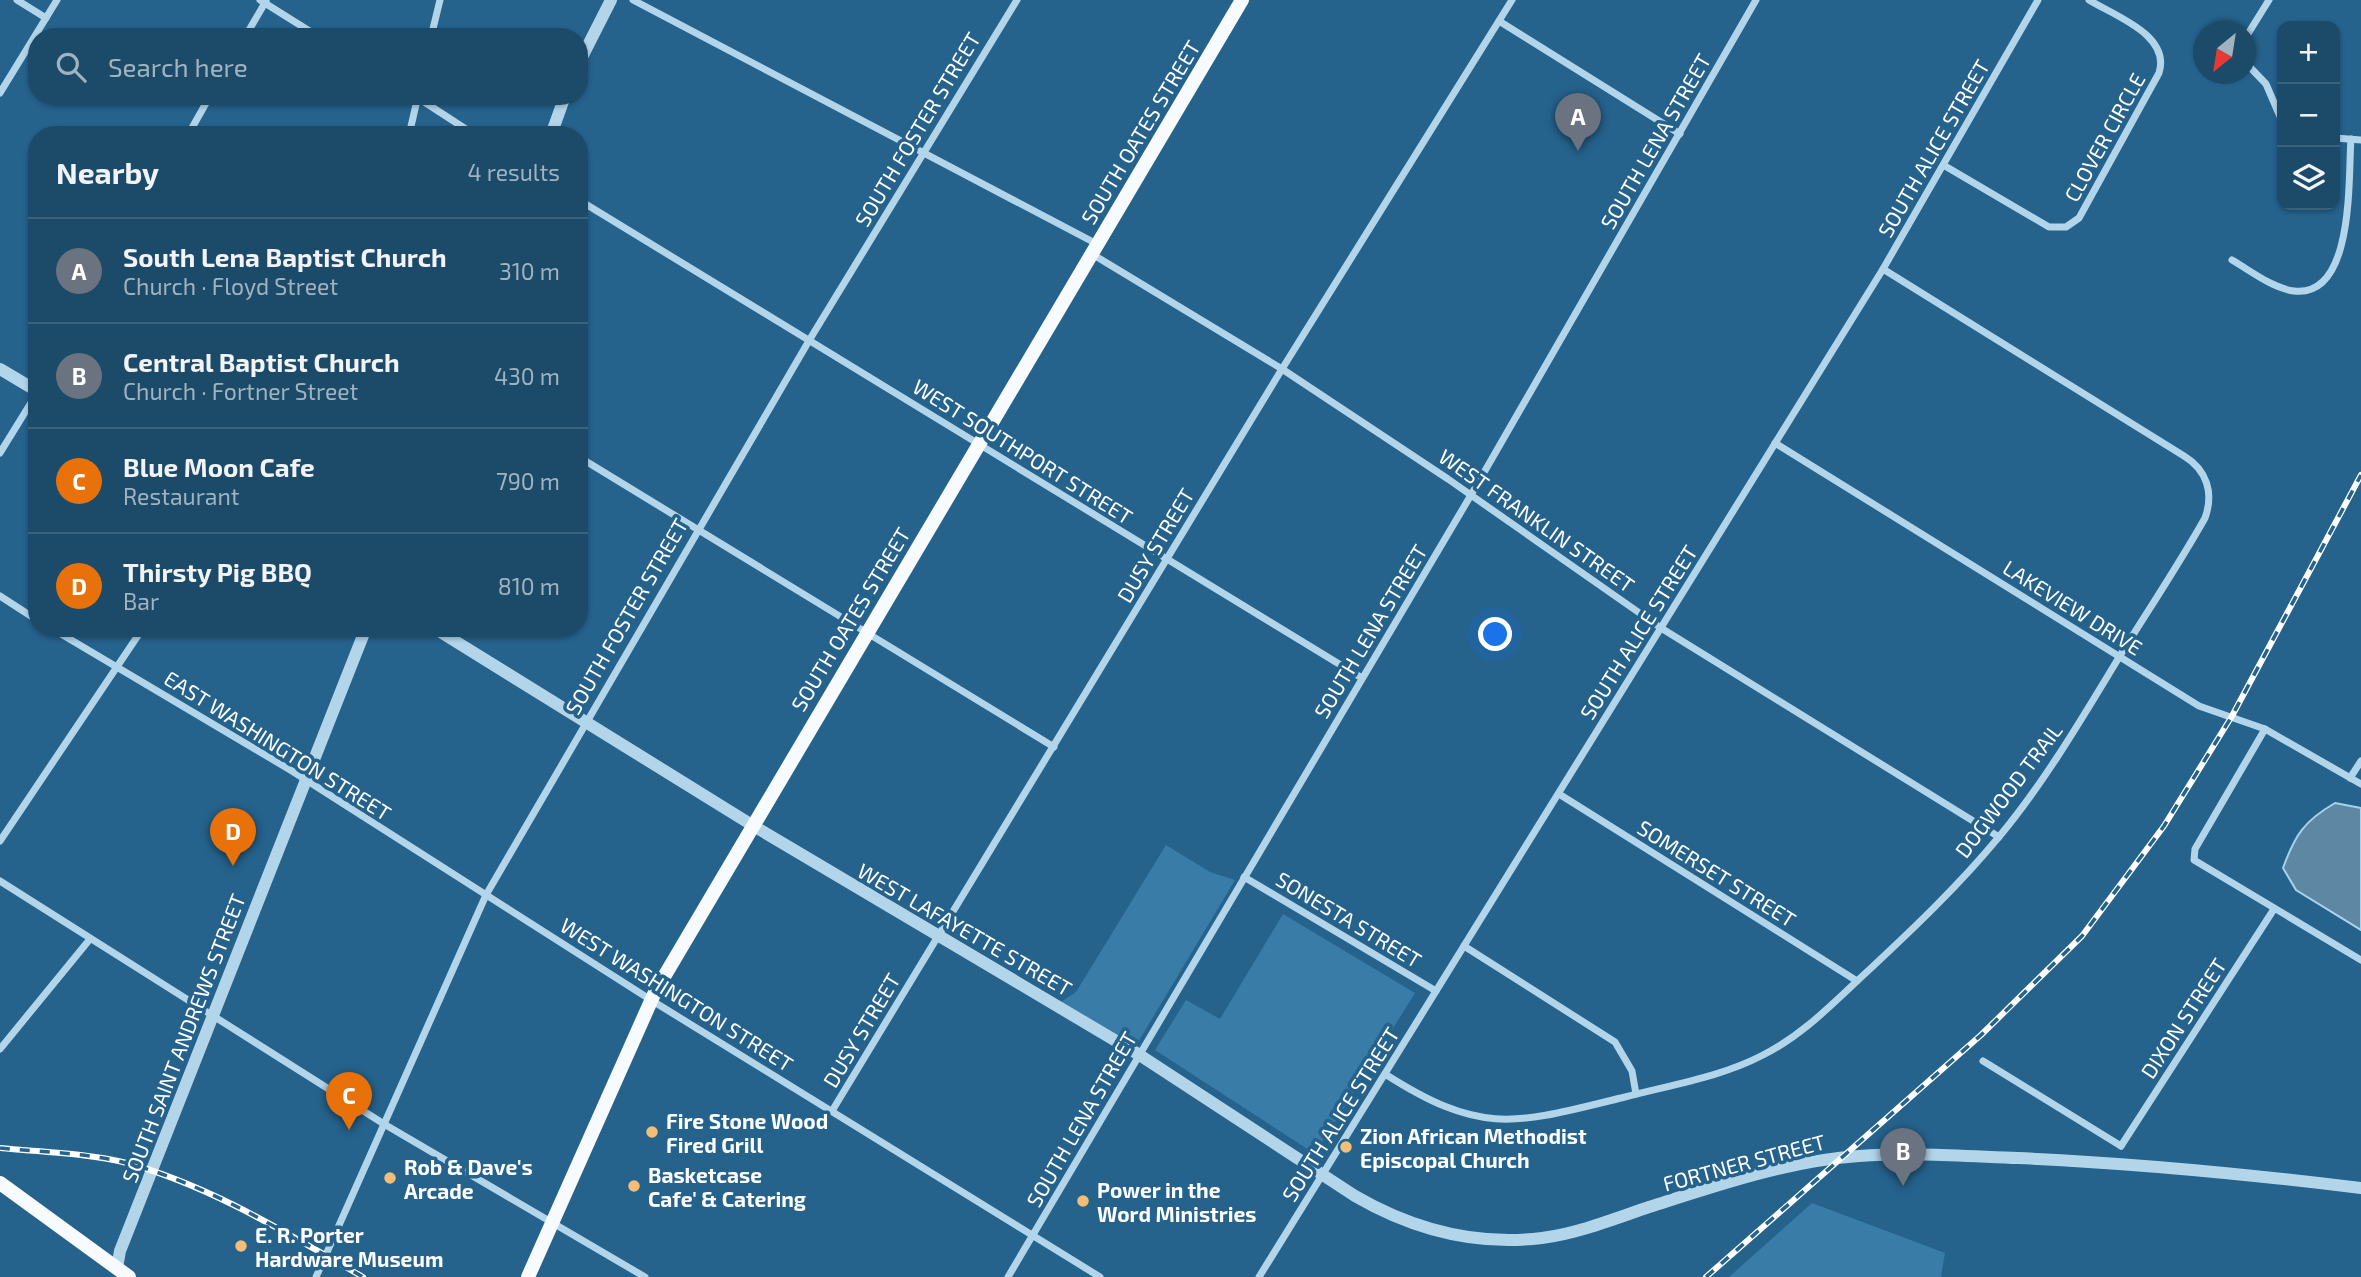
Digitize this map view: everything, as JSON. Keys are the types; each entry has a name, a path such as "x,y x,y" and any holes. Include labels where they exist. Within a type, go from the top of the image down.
{"main road":[{"name":"SOUTH OATES STREET","path":"528,1277 651,1000 1242,0"},
{"path":"0,1183 116,1272 129,1277"}],"street":[{"path":"17,0 46,18"},
{"path":"40,28 57,0"},
{"path":"433,28 440,0"},
{"path":"588,45 611,0"},
{"name":"WEST FRANKLIN STREET","path":"633,0 924,152 1094,249 1282,369 1471,495 1661,628 1999,838"},
{"name":"SOUTH FOSTER STREET","path":"316,1277 486,895 810,339 1017,0"},
{"name":"DUSY STREET","path":"832,1111 1282,369 1512,0"},
{"name":"SOUTH LENA STREET","path":"1008,1277 1471,495 1756,0"},
{"name":"SOUTH ALICE STREET","path":"1259,1277 1883,269 2038,0"},
{"name":"CLOVER CIRCLE","path":"1944,166 2049,226 2066,227 2079,218 2160,73 2162,60 2152,38 2089,0"},
{"path":"2255,21 2269,0"},
{"path":"250,28 264,1 305,28"},
{"path":"1499,21 1679,134"},
{"path":"0,93 28,47"},
{"path":"2256,74 2266,84 2277,109"},
{"path":"193,126 206,105"},
{"path":"411,126 415,105"},
{"path":"429,105 461,126"},
{"path":"554,126 562,105"},
{"path":"2340,138 2361,140"},
{"path":"2231,260 2291,290 2312,288 2329,276 2341,253 2351,139"},
{"name":"WEST SOUTHPORT STREET","path":"588,205 1362,678"},
{"name":"DOGWOOD TRAIL","path":"1385,1074 1441,1106 1491,1119 1544,1117 1702,1079 1761,1056 1799,1033 1959,883 1999,838 2055,762 2206,518 2210,495 2202,472 2184,456 1883,269"},
{"path":"0,369 28,386"},
{"path":"0,453 28,407"},
{"name":"LAKEVIEW DRIVE","path":"1775,443 2206,709 2265,729 2361,784"},
{"path":"588,463 1054,747"},
{"path":"0,596 28,614"},
{"name":"EAST WASHINGTON STREET","path":"66,637 292,771 304,782 486,895"},
{"path":"0,841 137,637"},
{"name":"SOUTH SAINT ANDREWS STREET","path":"116,1272 120,1251 362,637"},
{"name":"WEST LAFAYETTE STREET","path":"449,637 752,825 1138,1054 1322,1175"},
{"path":"2265,729 2195,849 2193,857 2199,866 2361,960"},
{"path":"2350,778 2361,761"},
{"name":"SOMERSET STREET","path":"1559,794 1857,981"},
{"name":"SONESTA STREET","path":"1244,877 1436,991"},
{"path":"0,881 384,1125 645,1277"},
{"name":"WEST WASHINGTON STREET","path":"486,895 651,1000 1101,1277"},
{"name":"DIXON STREET","path":"2120,1146 2274,909"},
{"path":"0,1049 90,939"},
{"path":"1464,946 1608,1036 1625,1055 1636,1094"},
{"path":"1983,1061 2120,1146 2123,1163"},
{"name":"FORTNER STREET","path":"1322,1175 1380,1210 1427,1229 1474,1238 1521,1240 1573,1232 1717,1185 1829,1159 1891,1154 2123,1163 2361,1188"}],"shaded area":[{"path":"2335,803 2361,808 2361,930 2296,890 2283,868 2302,830 2315,816"},
{"path":"1166,845 1210,872 1235,880 1137,1044 1133,1044 1061,1002 1076,992"},
{"path":"1283,914 1415,993 1315,1154 1155,1050 1186,1000 1220,1019"},
{"path":"1812,1203 1945,1253 1941,1277 1729,1277"}],"railway":[{"path":"1706,1277 1981,1035 2082,936 2164,826 2232,716 2361,475"},
{"path":"0,1148 96,1157 127,1163 189,1184 248,1212 363,1277"}],"place":[{"name":"South Lena Baptist Church","path":"1578,151"},
{"name":"Thirsty Pig BBQ","path":"233,866"},
{"name":"Blue Moon Cafe","path":"349,1130"},
{"name":"Fire Stone Wood Fired Grill","path":"652,1132"},
{"name":"Zion African Methodist Episcopal Church","path":"1346,1147"},
{"name":"Rob & Dave's Arcade","path":"390,1178"},
{"name":"Basketcase Cafe' & Catering","path":"634,1186"},
{"name":"Central Baptist Church","path":"1903,1186"},
{"name":"Power in the Word Ministries","path":"1083,1201"},
{"name":"E. R. Porter Hardware Museum","path":"241,1246"}]}
